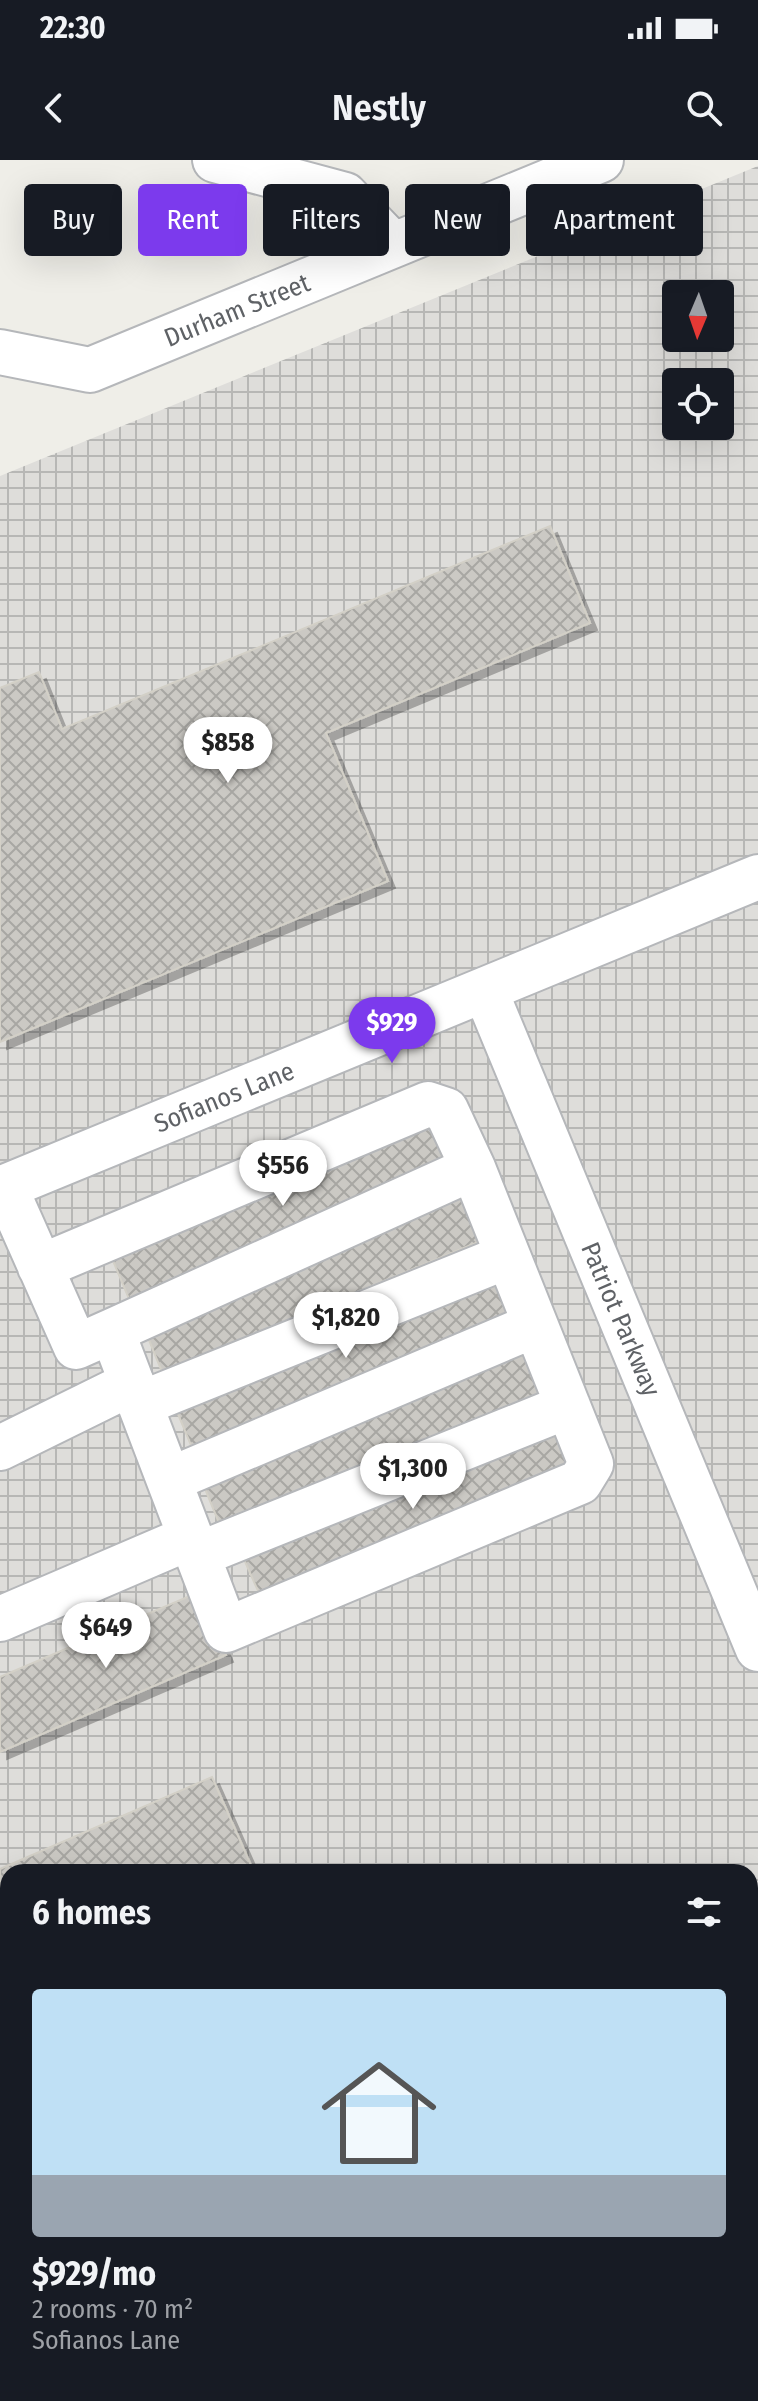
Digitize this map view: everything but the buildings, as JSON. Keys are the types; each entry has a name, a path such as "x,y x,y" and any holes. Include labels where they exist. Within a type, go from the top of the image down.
{"street":[{"path":"215,160 345,195 391,243"},
{"name":"Durham Street","path":"0,352 90,370 391,243 601,160"},
{"name":"Sofianos Lane","path":"3,1188 758,877"},
{"name":"Patriot Parkway","path":"485,990 758,1649"},
{"path":"40,1267 428,1104 446,1110 473,1168 591,1464 580,1482 226,1630 112,1331"},
{"path":"3,1188 76,1347 473,1168"},
{"path":"0,1448 136,1394 508,1256"},
{"path":"169,1480 535,1325"},
{"path":"0,1619 568,1406"}],"shaded area":[{"path":"758,166 758,1864 0,1864 0,476 538,256 703,256 703,188"}]}
